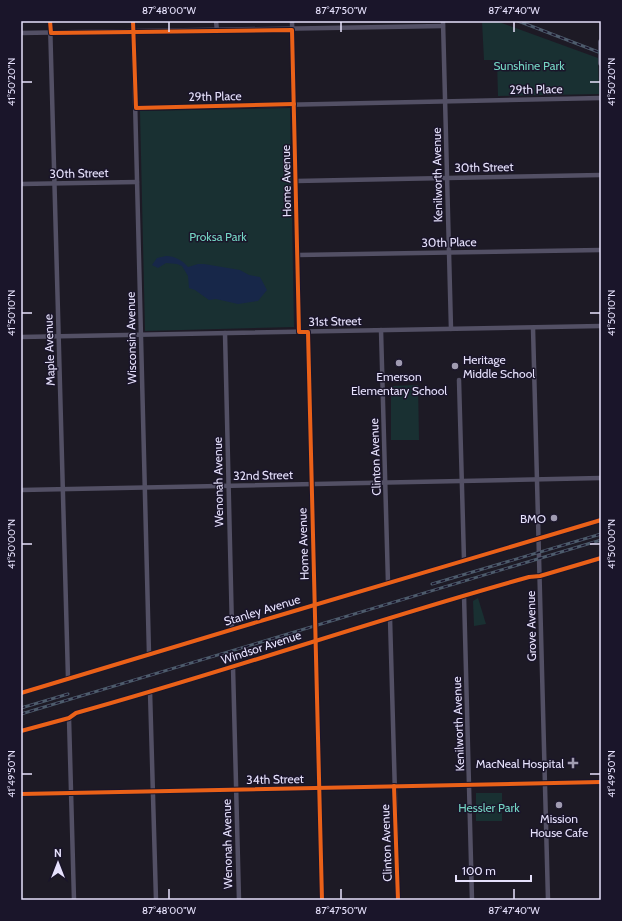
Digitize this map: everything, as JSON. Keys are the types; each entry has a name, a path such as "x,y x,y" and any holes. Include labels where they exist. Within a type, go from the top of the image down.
{"street":[{"name":"Maple Avenue","path":"50,21 68,678"},
{"name":"Wisconsin Avenue","path":"133,21 149,654"},
{"path":"216,21 217,30"},
{"name":"Home Avenue","path":"292,21 299,332"},
{"path":"21,33 292,30 443,23"},
{"name":"Kenilworth Avenue","path":"443,23 451,329"},
{"path":"601,42 601,63"},
{"name":"29th Place","path":"136,108 601,98"},
{"name":"30th Street","path":"296,181 601,175"},
{"name":"30th Street","path":"21,184 138,182"},
{"name":"30th Place","path":"298,255 601,250"},
{"name":"31st Street","path":"21,337 601,326"},
{"name":"Grove Avenue","path":"533,328 548,900"},
{"name":"Clinton Avenue","path":"381,330 388,583"},
{"name":"Home Avenue","path":"308,332 322,900"},
{"name":"Wenonah Avenue","path":"225,333 232,630"},
{"path":"459,380 464,560"},
{"name":"32nd Street","path":"21,490 601,478"},
{"name":"Stanley Avenue","path":"21,693 601,520"},
{"name":"Windsor Avenue","path":"21,731 69,718 76,713 233,667 464,595 529,577 540,576 601,558"},
{"name":"Kenilworth Avenue","path":"464,595 472,900"},
{"name":"Clinton Avenue","path":"390,618 398,900"},
{"name":"Wenonah Avenue","path":"233,667 239,900"},
{"path":"150,692 156,900"},
{"path":"69,718 74,900"},
{"name":"34th Street","path":"21,794 601,782"}],"green space":[{"name":"Sunshine Park","path":"482,21 496,21 598,58 599,94 498,96 497,60 484,60"},
{"name":"Proksa Park","path":"290,108 294,327 145,331 140,111"},
{"path":"418,385 419,440 391,440 391,386"},
{"path":"478,598 486,624 474,626 473,601"},
{"name":"Hessler Park","path":"476,793 502,793 502,821 476,821"}],"water":[{"path":"166,256 178,259 188,267 204,264 240,270 249,275 260,277 267,290 258,301 238,304 216,299 209,300 195,290 189,288 188,276 182,266 166,263 158,268 152,265 157,258"}],"railway":[{"path":"518,21 601,53"},
{"path":"432,584 601,534"},
{"path":"21,714 601,540"},
{"path":"21,708 68,694"}],"cycle path":[{"path":"50,21 51,33 292,30 299,332 308,332 322,900"},
{"path":"133,21 136,108 294,104"},
{"path":"21,693 601,520"},
{"path":"21,731 69,718 76,713 190,680 415,610 601,558"},
{"path":"21,794 601,782"},
{"path":"394,786 398,900"}],"place":[{"name":"Emerson Elementary School","path":"399,363"},
{"name":"Heritage Middle School","path":"455,366"},
{"name":"BMO","path":"554,518"},
{"name":"MacNeal Hospital","path":"573,763"},
{"name":"Mission House Cafe","path":"559,805"}]}
